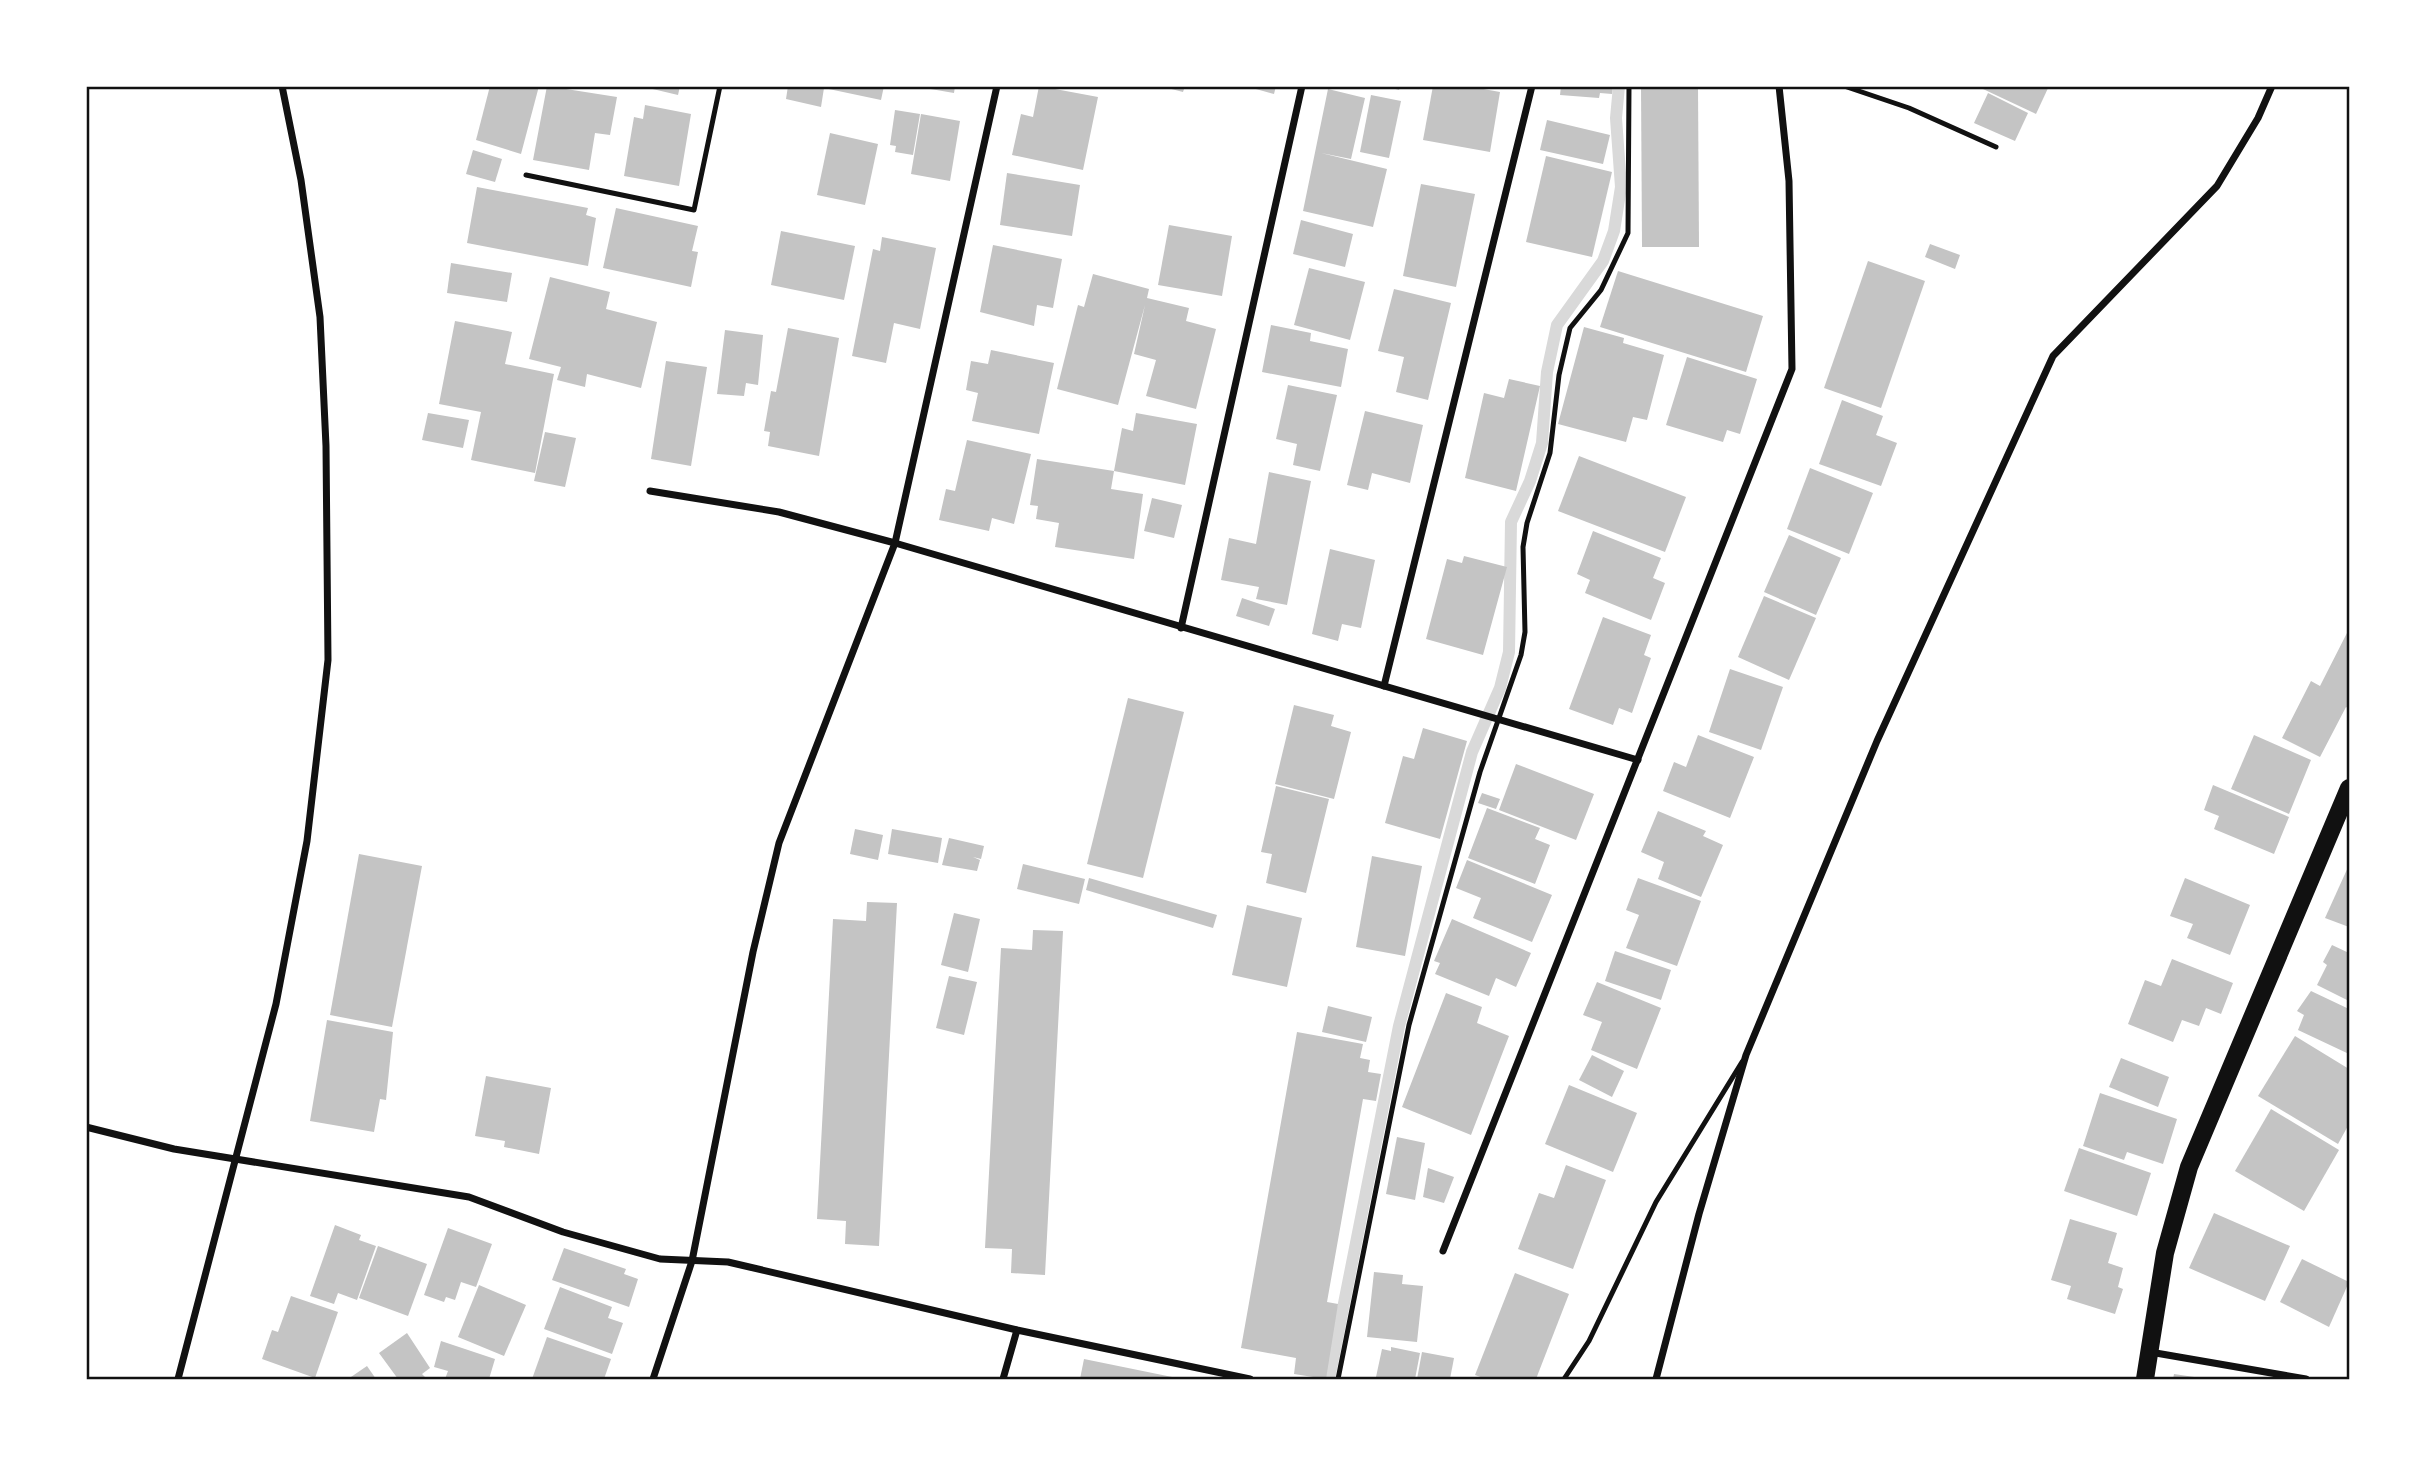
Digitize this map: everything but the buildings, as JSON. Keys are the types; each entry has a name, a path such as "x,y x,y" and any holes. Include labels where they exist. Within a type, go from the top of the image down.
{"main road":[{"path":"2145,1379 2165,1253 2189,1167 2344,815 2349,788"}],"street":[{"path":"178,1379 276,1004 307,841 328,660 326,446 320,317 301,180 282,86"},
{"path":"653,1379 692,1261 751,965 779,843 895,543 997,86"},
{"path":"1181,628 1302,86"},
{"path":"1384,686 1532,86"},
{"path":"1443,1251 1792,369 1789,181 1779,86"},
{"path":"1656,1379 1699,1214 1746,1055 1877,741 2053,356 2217,186 2259,118 2272,86"},
{"path":"650,491 779,512 895,543 1638,760"},
{"path":"86,1127 174,1149 469,1197 587,1239 660,1259 728,1262 1017,1330 1250,1379"},
{"path":"1003,1379 1017,1330"},
{"path":"2149,1352 2306,1379"}],"lane":[{"path":"527,175 694,210 720,86"},
{"path":"1338,1379 1409,1025 1444,895 1498,719 1521,655 1525,632 1523,578 1527,523 1550,453 1559,375 1570,328 1601,290 1628,233 1629,86"},
{"path":"1844,86 1909,108 1996,147"},
{"path":"1564,1379 1589,1340 1656,1202 1746,1055"}],"waterway":[{"path":"1329,1379 1399,1026 1472,752 1500,688 1509,652 1511,522 1530,481 1542,443 1547,372 1557,325 1603,261 1614,231 1621,187 1616,118 1619,86"}]}
